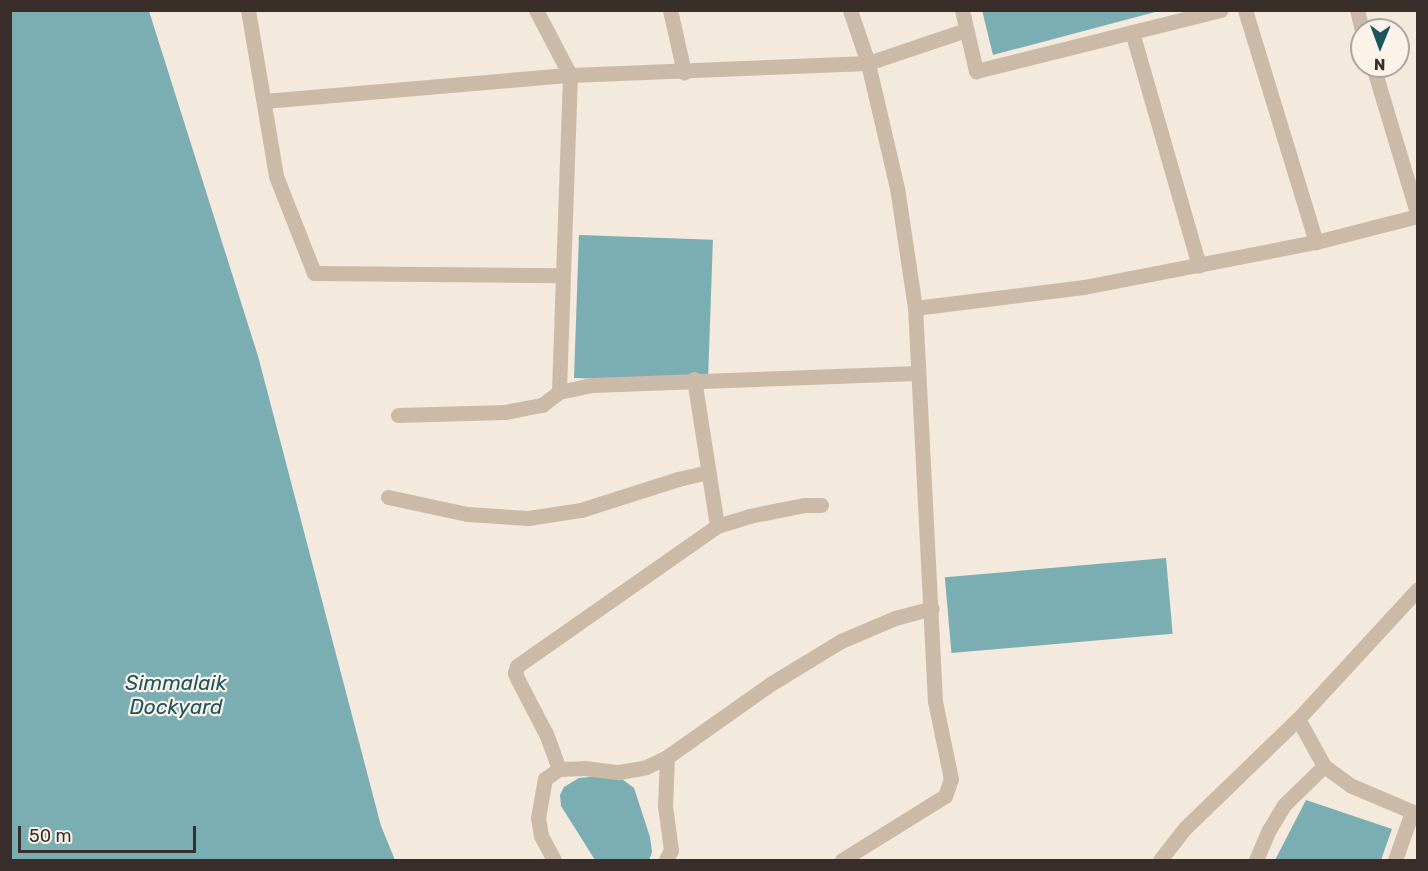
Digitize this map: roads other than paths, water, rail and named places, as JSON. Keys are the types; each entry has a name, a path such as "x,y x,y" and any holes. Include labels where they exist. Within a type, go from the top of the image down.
{"street":[{"path":"248,10 276,176 314,273 561,275"},
{"path":"536,10 570,75 561,275 559,392"},
{"path":"670,10 684,72"},
{"path":"843,861 945,796 951,779 935,701 915,308 897,188 868,63 850,10"},
{"path":"962,10 976,71 1220,10"},
{"path":"1245,10 1316,242"},
{"path":"264,101 570,75 868,63 966,30"},
{"path":"1132,32 1199,266"},
{"path":"915,308 1084,287 1199,266 1316,242 1418,216 1377,78"},
{"path":"398,415 505,412 542,405 559,392 592,385 694,379 855,377 917,373"},
{"path":"694,379 717,526"},
{"path":"388,497 468,514 528,518 581,510 678,479 708,472"},
{"path":"559,769 546,734 515,673 517,666 717,526 804,505 821,505"},
{"path":"1160,861 1185,828 1298,719 1418,589"},
{"path":"554,861 541,836 538,818 545,779 559,769 584,768 619,772 646,766 667,757 772,683 841,641 895,618 932,608"},
{"path":"1298,719 1324,766 1352,786 1415,813 1395,861"},
{"path":"666,861 671,850 665,806 667,757"},
{"path":"1256,861 1269,830 1284,805 1324,766"}],"water":[{"path":"982,10 1159,10 1159,11 993,55"},
{"name":"Simmalaik Dockyard","path":"10,11 149,11 258,356 381,826 395,860 11,860"},
{"path":"579,235 713,240 708,383 574,378"},
{"path":"1166,558 1173,634 951,653 945,577"},
{"path":"600,776 622,779 634,788 650,837 652,852 649,860 595,860 561,806 560,795 564,787 579,778"},
{"path":"1306,800 1392,829 1381,860 1275,860"}]}
